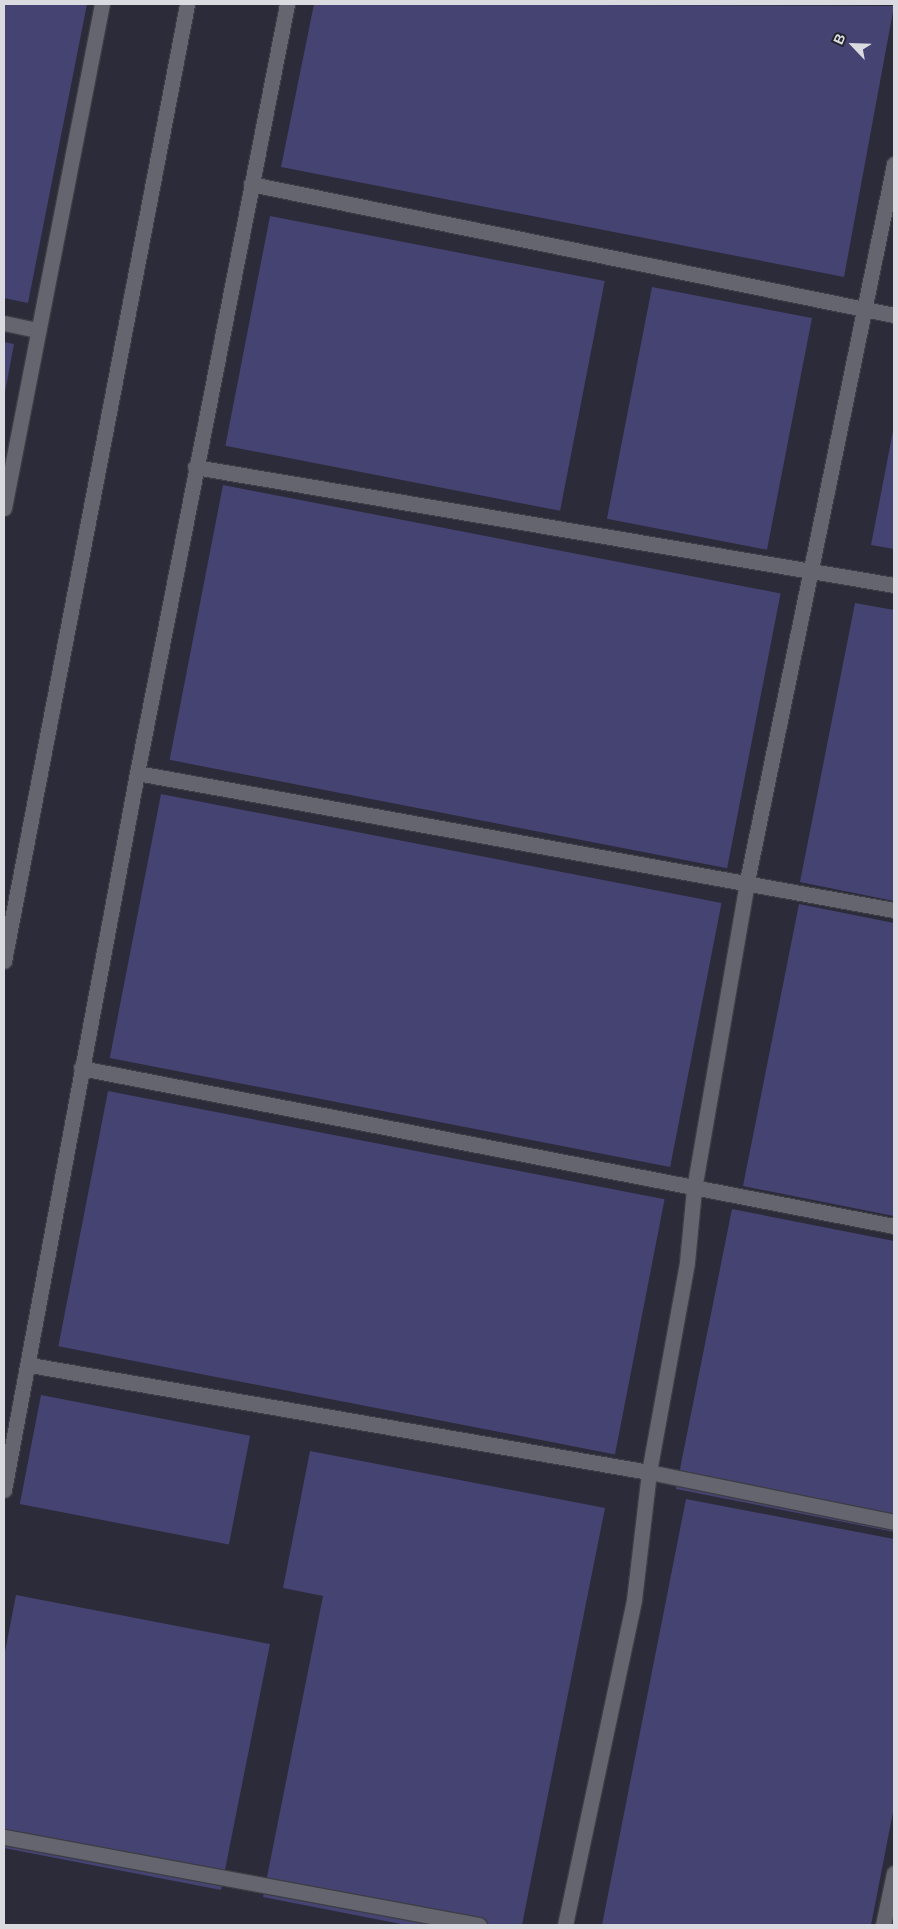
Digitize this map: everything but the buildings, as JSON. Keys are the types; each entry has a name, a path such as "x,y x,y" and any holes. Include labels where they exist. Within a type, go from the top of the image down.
{"street":[{"path":"4,508 37,330 102,4"},
{"path":"4,961 187,4"},
{"path":"4,1490 30,1365 81,1068 195,467 287,4"},
{"path":"565,1925 634,1600 649,1472 687,1262 694,1189 747,881 809,568 894,164"},
{"path":"250,184 894,315"},
{"path":"4,323 37,330"},
{"path":"195,467 809,568 894,585"},
{"path":"137,773 747,881 894,910"},
{"path":"81,1068 694,1189 894,1226"},
{"path":"30,1365 649,1472 894,1522"},
{"path":"4,1837 479,1925"},
{"path":"883,1925 894,1873"}],"shaded area":[{"path":"4,4 894,4 894,1925 4,1925"}]}
